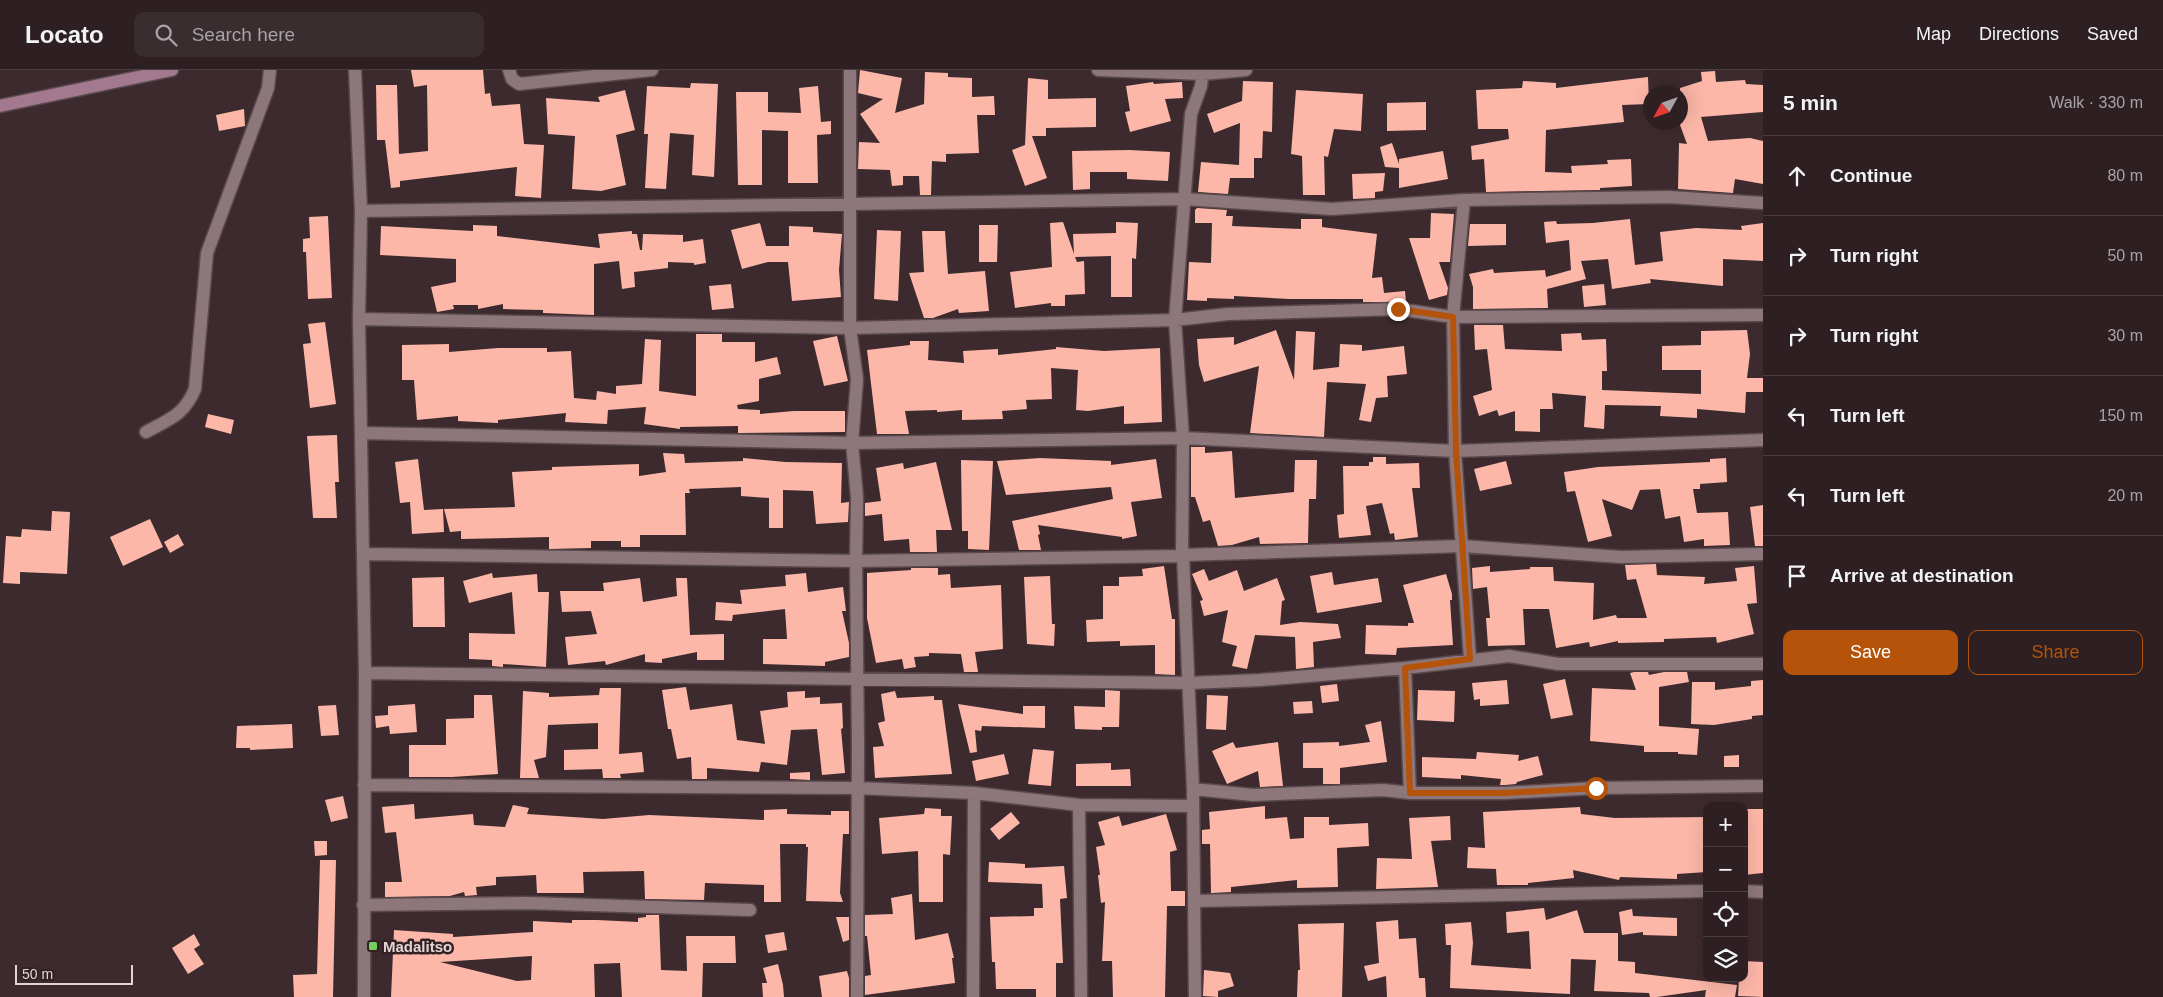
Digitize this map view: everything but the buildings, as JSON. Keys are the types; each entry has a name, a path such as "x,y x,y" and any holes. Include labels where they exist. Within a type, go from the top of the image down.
{"street":[{"path":"0,106 172,70"},
{"path":"146,432 176,415 188,404 195,389 207,253 268,88 270,70"},
{"path":"355,70 361,211 359,319 365,673 364,997"},
{"path":"509,70 512,79 519,84 652,70"},
{"path":"850,70 850,328 857,379 852,443 857,497 856,997"},
{"path":"1098,70 1203,72 1246,70"},
{"path":"1195,997 1193,790 1190,683 1183,555 1184,438 1175,320 1190,114 1201,86 1203,72"},
{"path":"361,211 1185,198 1332,209 1464,200 1669,197 1763,203"},
{"path":"1464,200 1453,317 1456,451 1470,659"},
{"path":"359,319 850,328 1175,320 1228,314 1398,309 1453,317 1763,315"},
{"path":"361,433 852,443 1184,438 1456,451 1763,440"},
{"path":"363,554 856,561 1183,555 1462,546 1621,557 1763,554"},
{"path":"365,673 1190,683 1260,680 1405,668 1509,656 1558,664 1763,664"},
{"path":"1405,668 1410,793"},
{"path":"364,785 857,788 974,793 1079,805 1193,806"},
{"path":"1193,790 1252,795 1384,790 1410,793 1505,793 1596,788 1763,786"},
{"path":"973,997 974,793"},
{"path":"1079,805 1081,997"},
{"path":"1194,901 1703,891"},
{"path":"1748,891 1763,892"},
{"path":"364,905 527,903 750,910"}],"place":[{"name":"Madalitso","path":"373,946"}],"route":[{"path":"1398,309 1453,317 1456,451 1470,659 1405,668 1410,793 1505,793 1596,788"}]}
